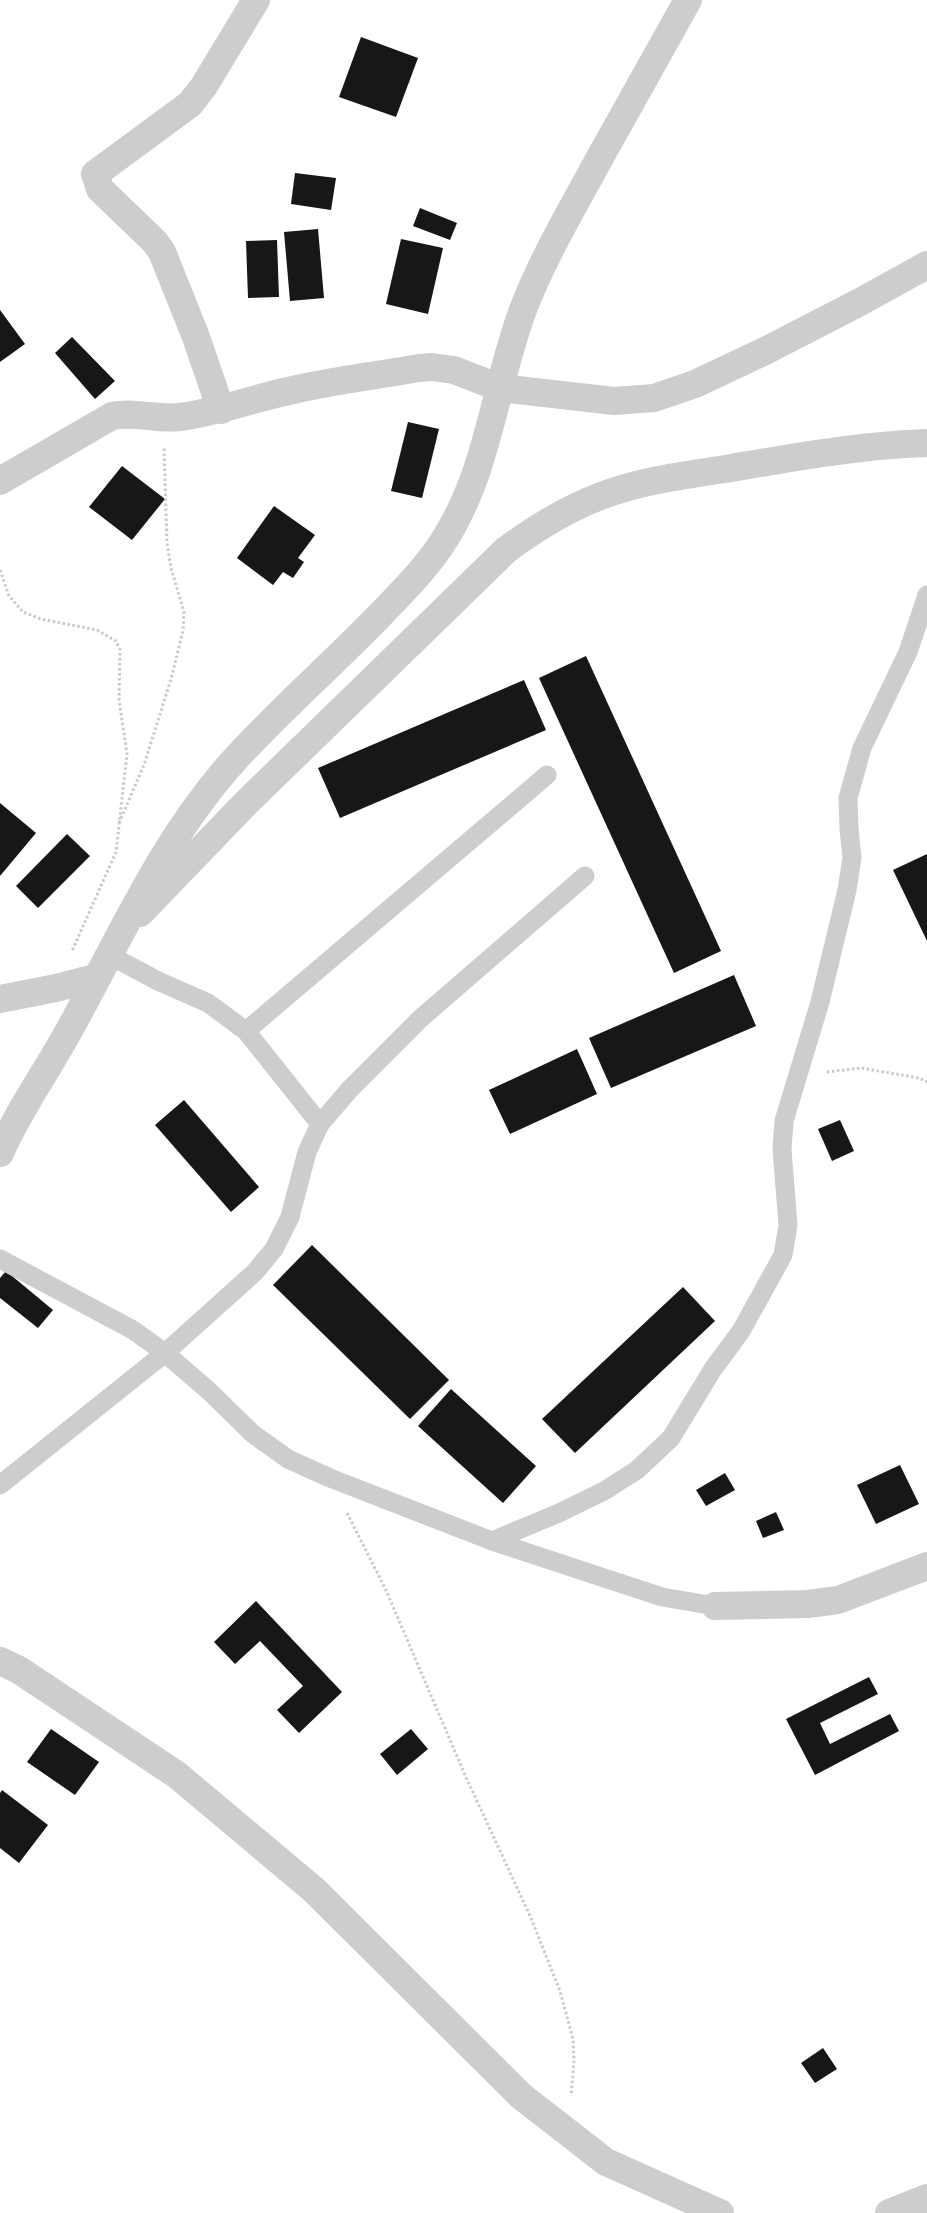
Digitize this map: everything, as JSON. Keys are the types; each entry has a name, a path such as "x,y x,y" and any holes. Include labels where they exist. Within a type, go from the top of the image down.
{"street":[{"path":"221,410 196,337 162,252 155,242 100,189 95,174 190,104 204,86 256,0"},
{"path":"0,1153 8,1134 66,1035 151,875 194,808 237,756 367,629 416,577 440,546 459,515 486,443 500,388 524,309 544,262 570,210 688,0"},
{"path":"0,481 112,416 124,414 156,418 178,417 221,410 284,392 419,368 432,367 454,370 500,388 614,401 654,398 695,384 765,351 927,265"},
{"path":"122,932 295,755 506,550 536,528 564,512 602,495 638,485 821,454 899,444 927,443"},
{"path":"0,999 56,988 103,966"},
{"path":"715,1606 808,1604 838,1600 927,1566"},
{"path":"0,1661 19,1670 177,1775 314,1890 520,2096 606,2162 720,2213"},
{"path":"889,2213 927,2198"}],"lane":[{"path":"492,1541 559,1513 612,1486 637,1470 671,1438 713,1369 741,1331 783,1255 788,1225 782,1150 784,1121 820,1002 847,890 852,858 848,798 862,748 908,652 927,595"},
{"path":"246,1031 547,775"},
{"path":"0,1485 166,1353 255,1272 274,1249 290,1217 307,1152 320,1124 350,1089 420,1019 585,876"},
{"path":"103,966 158,981 208,1003 246,1031 320,1124"},
{"path":"0,1259 133,1330 166,1353 253,1434 288,1459 330,1478 492,1541 662,1597 715,1606"}],"path":[{"path":"117,827 144,765 172,679 184,612 171,568 167,543 164,450 156,418"},
{"path":"0,570 9,596 22,612 41,620 97,630 116,641 120,654 119,700 127,754 117,827 116,852 56,988"},
{"path":"797,1076 861,1068 918,1078 927,1082"},
{"path":"330,1478 385,1588 465,1775 531,1918 560,1991 573,2039 574,2061 572,2095 566,2130"}],"building":[{"path":"361,37 418,58 396,117 339,97"},
{"path":"295,173 336,178 331,210 291,204"},
{"path":"420,208 457,223 450,240 413,226"},
{"path":"318,229 324,298 290,301 284,232"},
{"path":"401,239 443,248 428,314 386,304"},
{"path":"277,240 279,297 248,298 246,241"},
{"path":"0,310 25,344 0,362"},
{"path":"72,337 115,381 95,399 55,353"},
{"path":"408,422 439,429 422,498 391,491"},
{"path":"122,466 165,499 132,540 89,507"},
{"path":"274,506 315,535 298,558 304,562 293,578 283,572 273,585 237,558"},
{"path":"586,656 721,951 674,973 539,678"},
{"path":"524,680 546,730 340,818 318,768"},
{"path":"0,803 36,833 0,876"},
{"path":"67,834 90,856 38,908 16,886"},
{"path":"927,854 927,941 893,870"},
{"path":"734,975 756,1026 611,1088 589,1038"},
{"path":"577,1049 597,1094 510,1134 489,1090"},
{"path":"184,1100 259,1187 231,1212 155,1125"},
{"path":"840,1120 854,1151 832,1161 818,1129"},
{"path":"312,1245 449,1380 410,1419 273,1285"},
{"path":"6,1271 53,1310 38,1328 0,1298 0,1278"},
{"path":"683,1287 715,1321 575,1453 542,1419"},
{"path":"451,1389 536,1466 503,1503 418,1426"},
{"path":"900,1465 919,1504 876,1524 857,1485"},
{"path":"725,1473 735,1490 706,1506 696,1490"},
{"path":"776,1512 784,1530 763,1538 756,1521"},
{"path":"256,1601 342,1692 299,1733 277,1710 303,1686 260,1641 235,1664 214,1642"},
{"path":"869,1677 878,1694 820,1723 830,1744 890,1714 899,1731 815,1775 786,1719"},
{"path":"51,1729 99,1762 75,1795 27,1762"},
{"path":"411,1729 428,1749 397,1775 380,1754"},
{"path":"2,1790 48,1825 19,1863 0,1848 0,1793"},
{"path":"823,2048 837,2069 815,2083 801,2063"}]}
